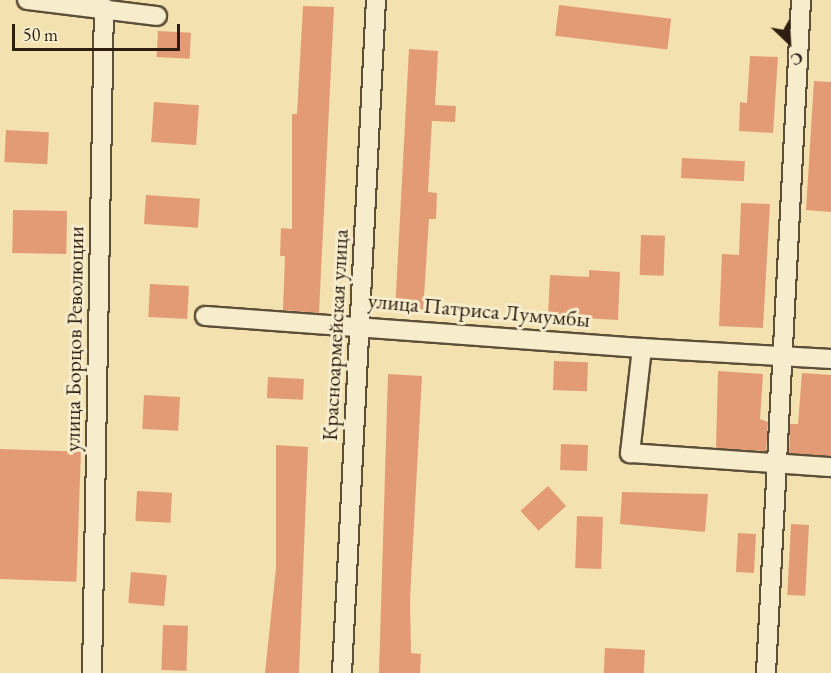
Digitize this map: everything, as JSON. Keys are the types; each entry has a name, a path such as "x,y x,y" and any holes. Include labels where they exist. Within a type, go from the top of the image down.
{"street":[{"path":"27,0 104,7 157,16"},
{"name":"Красноармейская улица","path":"342,673 376,0"},
{"path":"766,673 801,0"},
{"name":"улица Борцов Революции","path":"92,673 104,7"},
{"name":"улица Патриса Лумумбы","path":"205,316 360,324 642,348 831,359"},
{"path":"642,348 630,453 776,465 831,467"}],"building":[{"path":"559,5 671,19 667,50 555,36"},
{"path":"303,6 334,7 319,313 283,310 285,256 280,256 281,228 292,229 292,114 297,114"},
{"path":"158,31 191,33 190,59 157,57"},
{"path":"409,49 438,51 435,105 456,106 455,122 432,121 428,192 437,193 436,219 429,219 423,312 395,311"},
{"path":"750,56 778,57 773,133 739,131 740,102 747,103"},
{"path":"814,81 831,82 831,212 806,210"},
{"path":"154,102 199,105 196,145 151,142"},
{"path":"6,130 49,132 47,164 4,162"},
{"path":"682,158 745,161 744,181 681,178"},
{"path":"146,195 200,199 198,228 144,224"},
{"path":"741,203 770,204 763,328 719,326 722,254 739,255"},
{"path":"13,210 67,211 66,254 12,253"},
{"path":"641,235 665,236 664,276 640,275"},
{"path":"589,270 620,272 618,320 548,316 550,275 589,277"},
{"path":"150,284 189,286 187,319 148,317"},
{"path":"554,361 588,362 587,391 553,390"},
{"path":"718,371 763,374 760,419 768,422 766,451 716,448"},
{"path":"802,373 831,375 831,456 789,453 790,424 798,424"},
{"path":"388,374 422,376 410,599 411,653 421,654 420,673 379,673"},
{"path":"268,377 304,379 303,400 267,398"},
{"path":"144,395 180,397 178,431 142,429"},
{"path":"561,444 588,445 587,471 560,470"},
{"path":"276,445 308,447 299,673 265,673 276,568"},
{"path":"0,449 81,452 76,582 0,579"},
{"path":"548,486 566,506 539,531 521,511"},
{"path":"137,491 172,493 170,523 135,521"},
{"path":"622,492 708,494 705,532 620,524"},
{"path":"577,516 603,517 601,569 575,568"},
{"path":"791,524 809,525 805,596 787,595"},
{"path":"738,533 756,534 754,573 736,572"},
{"path":"131,572 167,575 164,606 128,603"},
{"path":"163,625 188,626 186,671 161,670"},
{"path":"605,648 645,650 644,673 604,673"}]}
